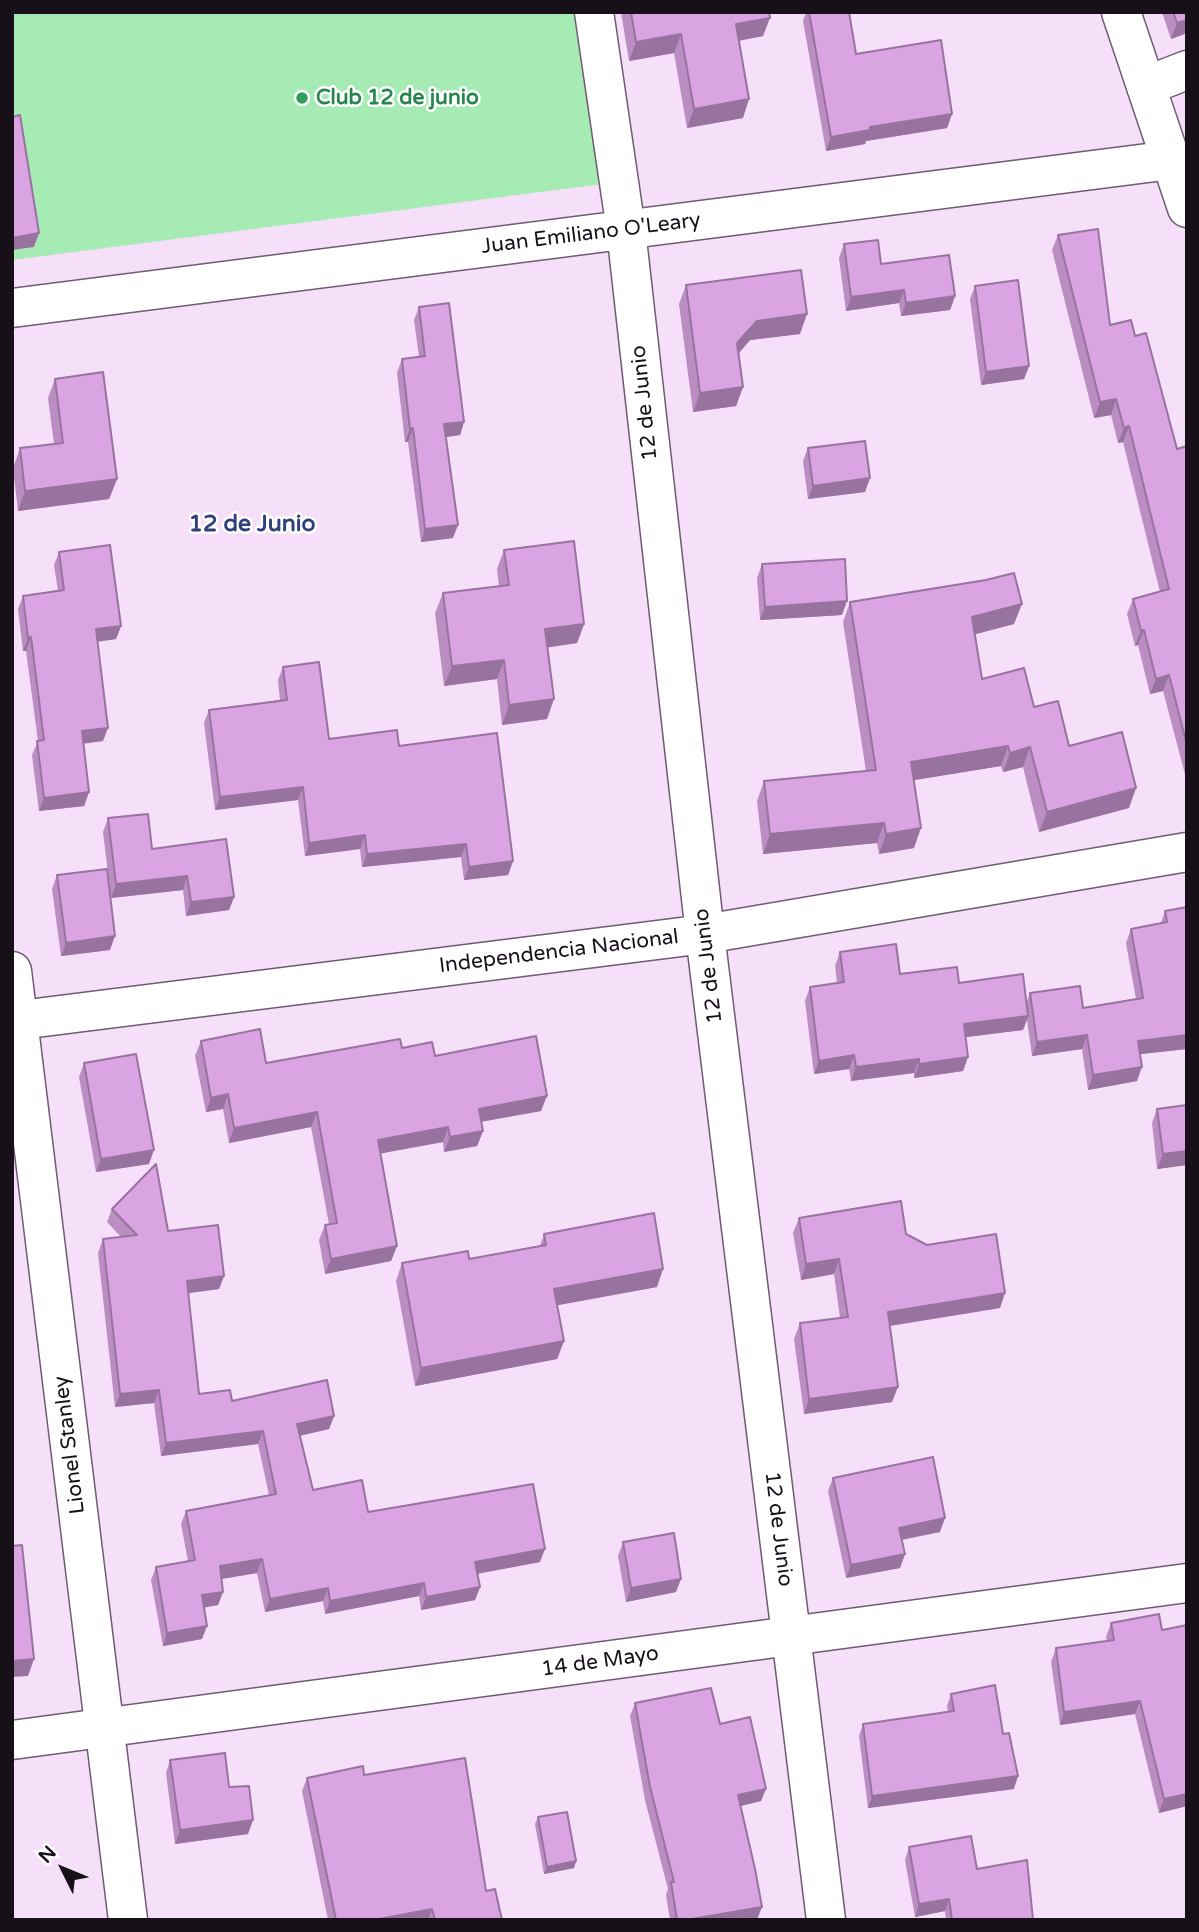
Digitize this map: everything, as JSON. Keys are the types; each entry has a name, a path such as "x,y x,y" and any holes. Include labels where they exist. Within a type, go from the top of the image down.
{"street":[{"name":"12 de Junio","path":"594,12 626,229 705,934 826,1920"},
{"path":"1121,12 1187,208"},
{"path":"1146,86 1187,70"},
{"name":"Juan Emiliano O'Leary","path":"12,308 1171,160"},
{"name":"Independencia Nacional","path":"16,1020 705,934 1187,852"},
{"name":"Lionel Stanley","path":"12,971 128,1920"},
{"name":"14 de Mayo","path":"12,1740 1187,1583"}],"green space":[{"name":"Club 12 de junio","path":"12,12 579,12 603,184 12,260"}],"building":[{"path":"631,12 769,12 770,18 736,24 749,99 694,109 681,34 636,42"},
{"path":"809,12 849,12 856,54 941,40 952,114 870,127 870,130 831,137"},
{"path":"1173,12 1187,12 1187,20 1177,23"},
{"path":"20,115 39,233 12,238 12,117"},
{"path":"1098,229 1110,325 1131,320 1135,336 1146,333 1177,449 1187,446 1187,745 1169,675 1156,679 1133,599 1169,589 1129,426 1124,428 1116,399 1100,402 1058,235"},
{"path":"878,240 881,264 949,255 955,296 906,303 904,290 851,297 844,244"},
{"path":"801,270 807,314 757,321 737,343 743,387 700,393 686,285"},
{"path":"1018,280 1029,366 986,372 975,286"},
{"path":"449,303 464,422 444,424 458,525 425,529 402,359 425,356 419,307"},
{"path":"103,372 117,479 25,491 20,448 63,443 55,379"},
{"path":"865,441 870,478 813,486 808,448"},
{"path":"574,541 584,624 545,629 554,699 509,705 504,660 452,666 443,593 509,585 504,550"},
{"path":"110,545 121,626 96,629 108,728 82,731 89,792 44,798 37,741 44,740 23,596 64,590 59,552"},
{"path":"845,559 847,601 765,607 762,564"},
{"path":"1014,573 1022,604 972,617 982,679 1024,668 1034,707 1058,701 1069,746 1122,732 1136,788 1047,812 1030,747 1010,753 1008,746 911,762 921,828 886,834 884,823 770,834 764,781 876,770 850,602"},
{"path":"319,662 329,739 397,730 399,746 497,733 513,861 469,867 466,844 367,854 365,835 309,843 303,787 220,797 209,710 287,700 283,667"},
{"path":"148,814 152,849 226,839 234,897 191,902 187,876 116,884 108,818"},
{"path":"107,869 115,936 66,943 57,875"},
{"path":"1187,907 1187,1035 1138,1041 1142,1067 1093,1075 1087,1035 1037,1042 1030,993 1080,986 1083,1008 1143,998 1131,929 1167,922 1165,911"},
{"path":"896,944 900,974 957,967 959,983 1023,974 1028,1016 964,1024 968,1057 919,1064 919,1059 856,1067 854,1055 819,1061 810,987 844,982 840,952"},
{"path":"260,1029 266,1063 400,1039 402,1048 432,1042 435,1056 536,1036 547,1096 479,1109 483,1131 450,1137 448,1127 378,1140 397,1246 331,1259 325,1225 337,1223 317,1112 234,1128 228,1094 211,1098 201,1041"},
{"path":"136,1054 154,1150 101,1159 84,1063"},
{"path":"1187,1105 1187,1151 1163,1154 1157,1109"},
{"path":"156,1164 168,1231 218,1225 224,1276 187,1281 199,1394 230,1390 232,1401 327,1380 334,1416 297,1424 313,1490 362,1480 368,1512 533,1484 545,1549 475,1562 480,1587 426,1597 424,1583 330,1601 328,1588 270,1599 262,1559 220,1566 223,1592 202,1595 207,1626 167,1633 156,1567 195,1560 186,1511 276,1494 263,1431 166,1443 159,1390 120,1394 103,1239 137,1235 112,1209"},
{"path":"901,1201 906,1234 927,1245 996,1234 1005,1293 888,1312 898,1387 809,1399 800,1323 848,1317 839,1259 806,1264 799,1218"},
{"path":"654,1213 663,1269 554,1289 564,1341 421,1368 402,1263 468,1251 469,1259 546,1245 544,1234"},
{"path":"933,1457 945,1518 899,1528 905,1554 851,1565 833,1478"},
{"path":"674,1533 681,1579 631,1588 623,1542"},
{"path":"22,1545 34,1659 12,1661 12,1546"},
{"path":"1159,1614 1162,1630 1187,1625 1187,1794 1164,1799 1140,1701 1064,1712 1056,1648 1114,1640 1111,1623"},
{"path":"995,1685 1003,1734 1009,1733 1018,1776 872,1796 863,1724 954,1711 951,1694"},
{"path":"711,1688 720,1724 750,1717 766,1789 738,1795 762,1907 677,1920 671,1882 674,1882 650,1787 635,1703"},
{"path":"225,1753 229,1787 249,1786 253,1820 180,1830 170,1760"},
{"path":"465,1758 486,1891 495,1889 502,1920 435,1920 432,1909 374,1920 336,1920 307,1778 363,1766 364,1775"},
{"path":"567,1812 576,1861 547,1867 538,1817"},
{"path":"971,1836 977,1869 1027,1860 1033,1920 952,1920 949,1899 919,1904 909,1847"}],"place":[{"name":"Club 12 de junio","path":"302,98"}],"district":[{"name":"12 de Junio","path":"252,525"}]}
